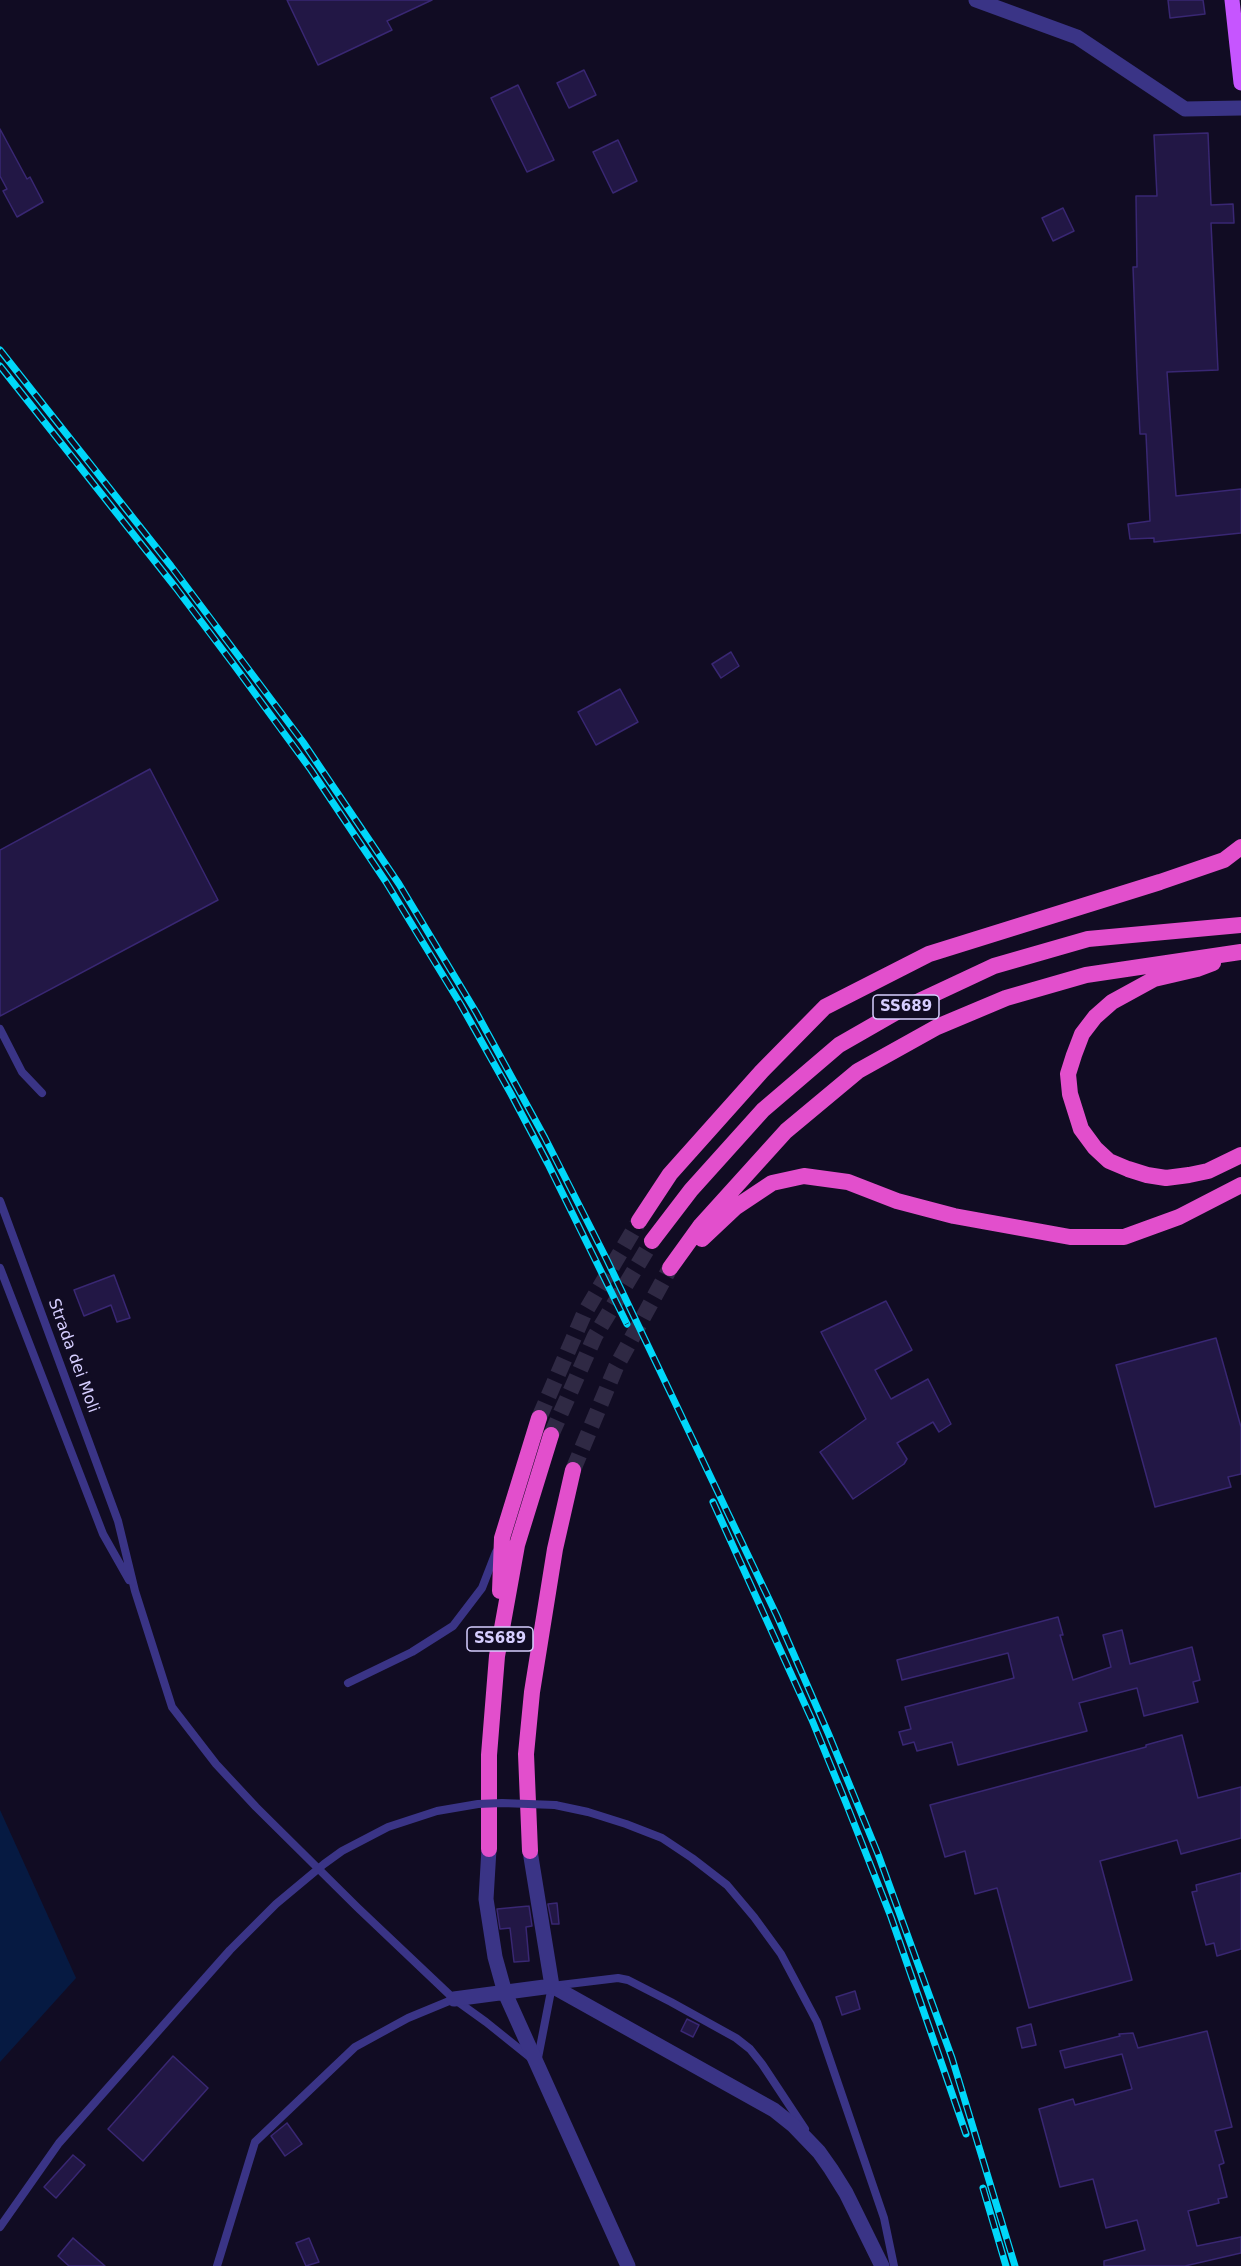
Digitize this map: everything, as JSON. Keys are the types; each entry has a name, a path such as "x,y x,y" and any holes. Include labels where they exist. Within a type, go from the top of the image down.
{"highway":[{"path":"639,1221 670,1174 762,1071 825,1007 929,954 1160,882 1224,860 1241,847"},
{"name":"SS689","path":"652,1241 691,1190 763,1110 839,1045 900,1010 994,966 1088,939 1241,925"},
{"path":"1238,952 1197,969 1154,979 1112,1002 1095,1017 1082,1034 1068,1074 1070,1094 1081,1129 1095,1148 1109,1161 1147,1175 1166,1178 1208,1171 1241,1155"},
{"name":"SS689","path":"1238,952 1086,975 1006,998 938,1027 858,1071 786,1131 701,1225 670,1268 736,1207 772,1183 804,1176 848,1182 897,1201 954,1215 1070,1237 1124,1237 1179,1217 1241,1185"},
{"path":"497,1656 502,1538 539,1418"},
{"name":"SS689","path":"489,1849 489,1755 497,1656 517,1545 551,1435"},
{"name":"SS689","path":"530,1851 526,1754 532,1692 555,1549 573,1470"}],"main road":[{"path":"1232,0 1241,83"}],"street":[{"path":"976,0 1077,37 1185,109 1241,108"},
{"path":"489,1849 486,1899 495,1957 505,1993 628,2266"},
{"path":"530,1851 552,1986"},
{"path":"454,1999 552,1986 774,2110 794,2126 819,2152 846,2193 882,2266"}],"lane":[{"path":"0,1029 22,1072 42,1093"},
{"name":"Strada dei Moli","path":"0,1201 118,1521 135,1590"},
{"path":"0,1268 103,1534 135,1590 172,1707 216,1764 256,1807 454,1999 537,2063 552,1986 618,1978 628,1980 713,2024 750,2049 819,2152"},
{"path":"348,1683 412,1652 453,1626 482,1588 502,1538"},
{"path":"0,2227 60,2143 230,1950 276,1904 324,1864 342,1851 388,1827 437,1811 478,1804 555,1805 607,1818 662,1838 727,1886 754,1917 781,1954 817,2022 884,2218 894,2266"},
{"path":"217,2266 255,2142 355,2047 408,2018 454,1999"}],"water":[{"path":"0,1810 76,1978 0,2062"}],"building":[{"path":"287,0 432,0 387,21 392,30 318,65"},
{"path":"1168,0 1203,0 1205,14 1170,18"},
{"path":"584,70 596,95 569,108 557,83"},
{"path":"518,85 554,160 527,172 491,98"},
{"path":"0,129 27,179 30,177 43,202 17,217 3,191 7,189 0,176"},
{"path":"1208,133 1211,205 1233,204 1234,223 1211,223 1218,370 1167,372 1176,496 1241,489 1241,533 1154,542 1154,538 1130,539 1128,524 1150,521 1146,434 1140,434 1137,373 1133,267 1137,267 1136,196 1157,196 1154,135"},
{"path":"618,140 637,181 613,193 593,152"},
{"path":"1063,208 1074,231 1053,241 1042,218"},
{"path":"731,652 739,666 721,678 712,664"},
{"path":"620,689 638,722 596,745 578,712"},
{"path":"150,769 218,900 0,1016 0,850"},
{"path":"114,1275 130,1318 117,1322 111,1305 84,1316 74,1290"},
{"path":"886,1301 912,1350 875,1370 891,1399 928,1379 951,1424 939,1432 933,1422 897,1443 907,1459 904,1464 853,1499 820,1452 866,1419 821,1332"},
{"path":"1216,1338 1241,1427 1241,1474 1228,1477 1231,1487 1155,1507 1116,1365"},
{"path":"1058,1617 1063,1635 1060,1635 1073,1680 1111,1667 1103,1635 1122,1630 1130,1664 1192,1647 1200,1680 1193,1682 1198,1702 1144,1716 1137,1688 1079,1703 1087,1731 958,1765 952,1742 917,1751 914,1742 903,1745 899,1732 911,1729 905,1707 1014,1678 1008,1653 902,1680 897,1660"},
{"path":"1182,1735 1198,1798 1241,1787 1241,1838 1181,1854 1177,1840 1100,1861 1132,1980 1029,2008 997,1888 975,1894 965,1851 945,1857 930,1805 1146,1747 1146,1745"},
{"path":"1241,1873 1241,1949 1217,1956 1214,1943 1206,1945 1192,1892 1197,1891 1196,1885"},
{"path":"557,1903 559,1924 552,1924 548,1904"},
{"path":"529,1906 532,1926 526,1927 529,1961 514,1962 510,1928 500,1929 497,1909"},
{"path":"855,1991 860,2009 842,2015 836,1997"},
{"path":"687,2019 699,2025 693,2037 681,2031"},
{"path":"1031,2024 1036,2045 1022,2048 1017,2028"},
{"path":"1207,2031 1232,2127 1215,2131 1224,2163 1219,2165 1227,2197 1218,2199 1219,2203 1188,2211 1197,2246 1241,2237 1241,2253 1185,2266 1104,2266 1104,2261 1145,2250 1137,2220 1106,2228 1093,2179 1060,2187 1039,2109 1073,2099 1075,2105 1132,2089 1122,2054 1065,2068 1060,2051 1120,2036 1119,2034 1133,2033 1138,2048"},
{"path":"173,2056 208,2088 143,2161 108,2129"},
{"path":"287,2123 302,2144 285,2156 271,2136"},
{"path":"73,2155 85,2165 56,2198 44,2187"},
{"path":"73,2238 105,2266 69,2266 58,2256"},
{"path":"309,2238 319,2262 306,2266 296,2243"}],"tunnel":[{"path":"539,1418 584,1314 639,1221"},
{"path":"551,1435 595,1336 652,1241"},
{"path":"573,1470 616,1367 670,1268"}],"railway":[{"path":"0,350 171,566 303,742 399,884 476,1012 545,1138 607,1260 777,1616 829,1735 878,1854 952,2058 1015,2266"},
{"path":"0,366 234,665 311,770 386,882 461,1005 511,1094 627,1324"},
{"path":"713,1502 812,1720 846,1803 891,1917 966,2134"},
{"path":"983,2188 1006,2266"}]}
